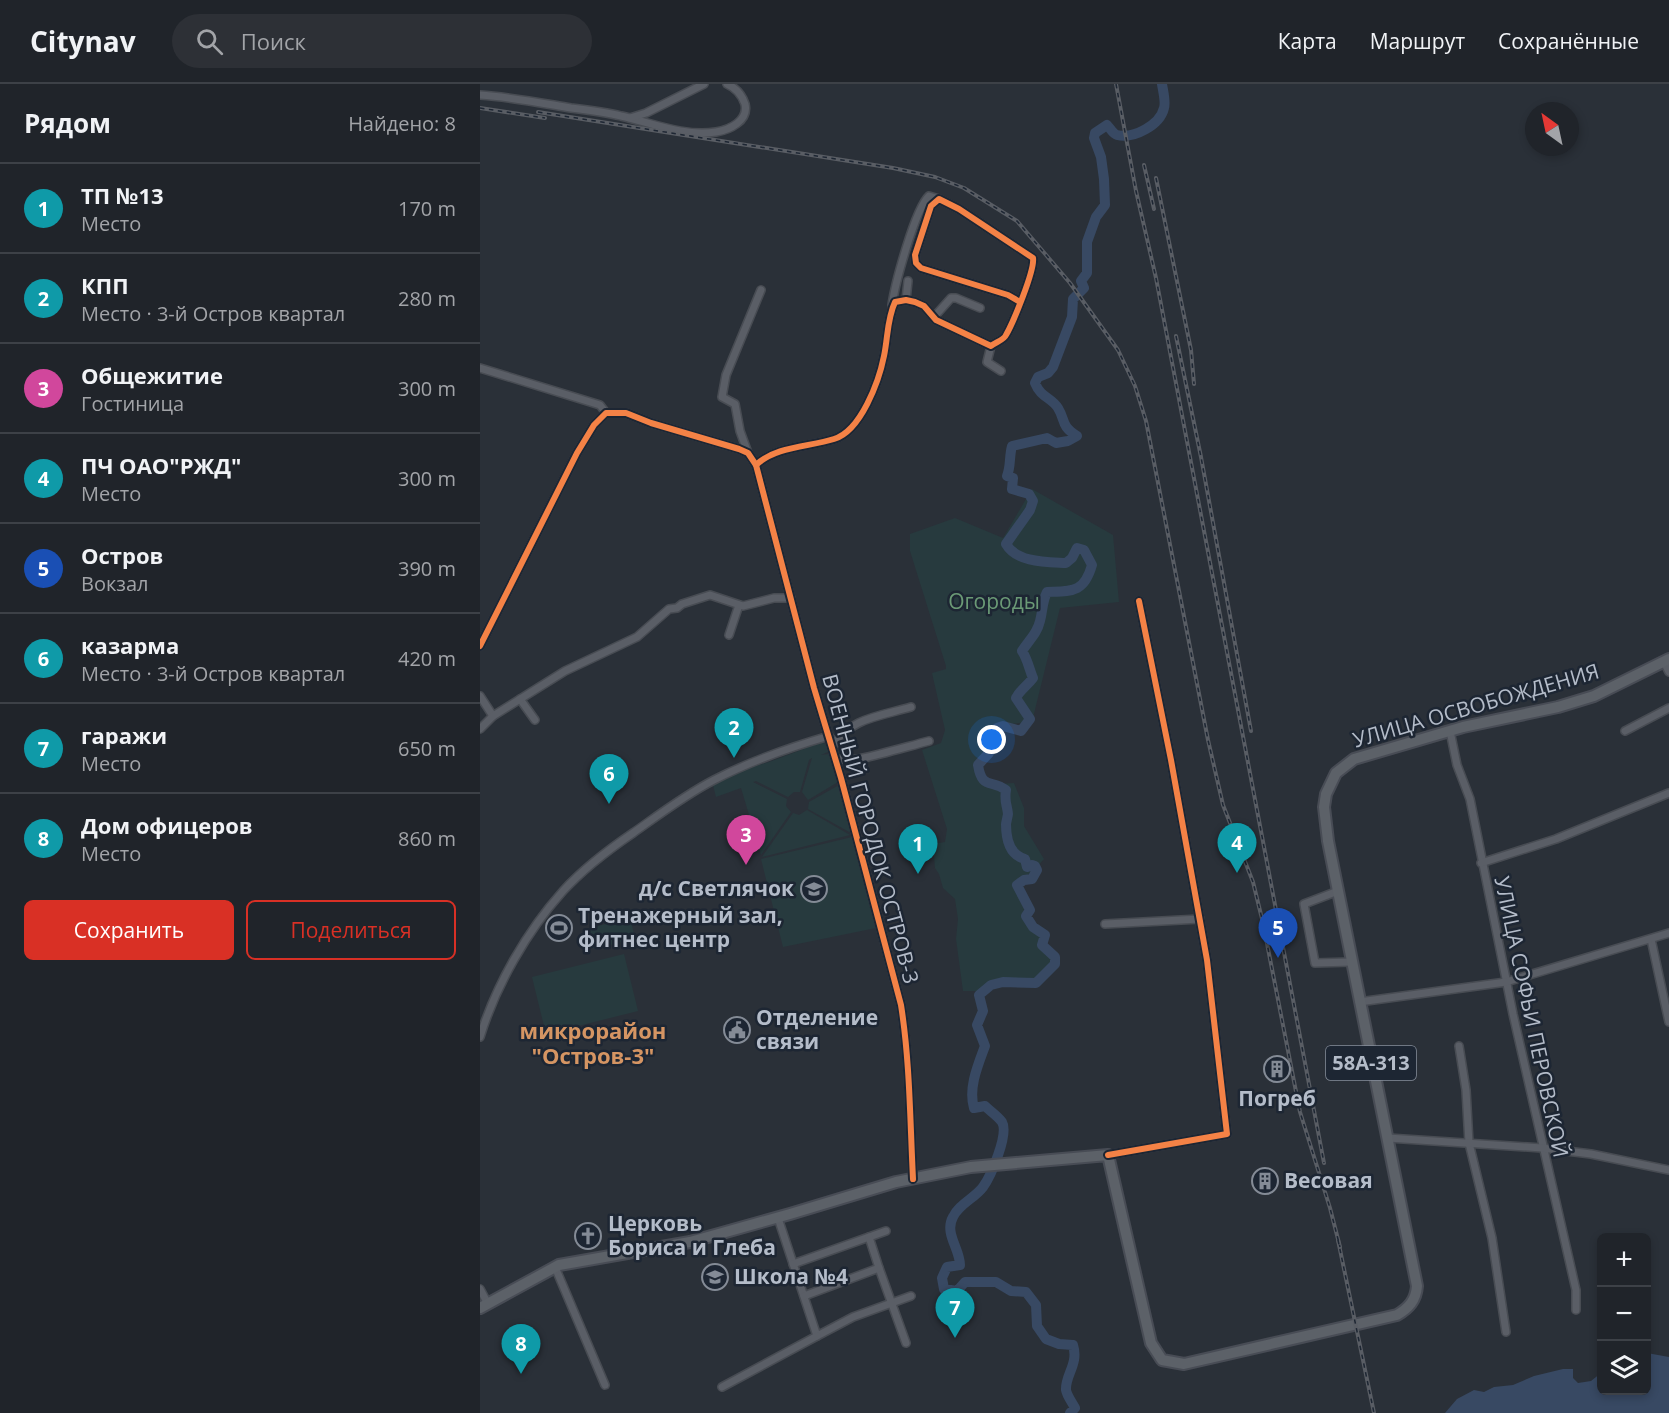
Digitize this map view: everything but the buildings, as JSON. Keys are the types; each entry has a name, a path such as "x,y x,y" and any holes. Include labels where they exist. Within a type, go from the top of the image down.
{"main road":[{"name":"УЛИЦА ОСВОБОЖДЕНИЯ","path":"1108,1155 1150,1343 1162,1360 1184,1364 1374,1321 1397,1315 1407,1309 1416,1294 1417,1286 1328,841 1324,807 1326,794 1336,773 1346,764 1367,754 1449,731 1558,707 1594,696 1667,664"},
{"path":"484,1306 555,1267 617,1253 690,1242 913,1179 971,1167 1108,1155"}],"street":[{"path":"630,118 663,105 688,90 704,84"},
{"path":"480,95 507,97 630,118 657,126 698,133 733,128 742,119 746,107 742,96 727,84"},
{"path":"756,465 783,451 839,438 857,423 879,377 903,262 925,200 929,196 959,209 1033,258 1034,266 1005,338 991,346 987,362 1001,371"},
{"path":"921,268 916,263 915,255 931,206 939,199"},
{"path":"903,262 1008,295 1020,302"},
{"path":"906,300 908,281"},
{"name":"ВОЕННЫЙ ГОРОДОК ОСТРОВ-3","path":"761,290 726,375 722,397 735,404 740,431 748,453 756,465 901,1005 910,1098 913,1179"},
{"path":"934,317 951,298 980,309"},
{"path":"892,310 896,302 906,300 924,306 934,317 991,346"},
{"path":"480,368 600,405 606,413"},
{"path":"480,646 577,453 594,425 606,413 626,413 748,453"},
{"path":"480,729 493,716 583,661 637,637 669,609 710,595 743,606 774,598 791,598"},
{"path":"1108,1155 1227,1134 1208,960 1139,601"},
{"path":"729,635 739,605"},
{"path":"480,696 493,716"},
{"path":"520,699 535,720"},
{"path":"832,747 838,738 857,722 910,707"},
{"path":"1625,730 1669,708"},
{"name":"УЛИЦА СОФЬИ ПЕРОВСКОЙ","path":"1449,731 1456,765 1470,800 1506,982 1576,1290 1576,1310"},
{"path":"480,1037 498,990 520,951 562,891 591,863 680,800 715,780 797,746 829,736"},
{"path":"836,760 860,759 929,741"},
{"path":"1481,863 1556,839 1669,793"},
{"path":"1338,891 1304,904 1315,963 1351,962"},
{"path":"1105,924 1200,919"},
{"path":"1359,1002 1506,982 1669,933"},
{"path":"1651,939 1669,1022"},
{"path":"1459,1046 1466,1090 1469,1143 1492,1238 1506,1332"},
{"path":"1388,1138 1542,1148 1591,1154 1669,1170"},
{"path":"778,1218 817,1336"},
{"path":"793,1264 886,1231"},
{"path":"869,1237 906,1343"},
{"path":"555,1267 605,1385"},
{"path":"804,1296 879,1268"},
{"path":"480,1289 484,1306"},
{"path":"722,1386 853,1317 911,1296"}],"green space":[{"name":"Огороды","path":"1032,489 1113,535 1119,602 1060,608 1032,722 997,725 989,732 986,751 974,766 979,780 985,785 1014,783 1024,808 1024,826 1044,859 1032,872 1013,885 1024,909 1022,918 1041,937 1040,945 1052,964 1039,978 997,980 979,991 963,991 956,939 958,919 955,899 943,888 935,868 933,844 945,842 947,829 922,750 941,743 945,730 932,673 946,669 946,666 910,551 910,534 955,518 1003,538"},
{"path":"822,742 830,751 821,755 830,755 838,782 808,800 802,792 812,758 809,760 800,792 794,792 788,797 756,781 753,782 787,799 786,806 791,812 761,855 741,788 716,797 713,785 734,772 769,762"},
{"path":"839,785 851,833 808,809 809,802"},
{"path":"807,810 850,835 762,857 793,813 799,815"},
{"path":"852,837 876,928 783,947 761,859"},
{"path":"624,919 631,922 634,934 632,939 596,949 589,947 585,934 587,929"},
{"path":"624,954 638,1011 546,1034 532,977"}],"water":[{"path":"1651,1354 1669,1357 1669,1413 1445,1413 1457,1399 1474,1390 1484,1392 1494,1387 1513,1385 1534,1376 1563,1369 1573,1369 1573,1378 1578,1383 1591,1381 1597,1376 1597,1395 1651,1395"}],"waterway":[{"path":"1070,1413 1075,1408 1068,1397 1066,1385 1073,1364 1073,1345 1059,1344 1046,1339 1037,1326 1036,1305 1026,1292 1011,1291 996,1282 965,1282 957,1291 944,1289 942,1278 947,1267 960,1265 950,1229 953,1217 959,1208 980,1191 986,1182 998,1155 1003,1136 1002,1122 985,1106 974,1108 972,1100 975,1077 985,1046 977,1025 983,1011 979,995 991,985 1003,982 1036,983 1055,964 1055,957 1042,945 1045,935 1033,927 1026,916 1030,910 1017,885 1024,880 1032,879 1037,870 1032,865 1027,867 1025,859 1015,854 1009,846 1006,830 1008,814 1005,800 1006,790 985,781 978,765 989,753 991,734 997,728 1003,726 1021,731 1030,719 1016,698 1033,678 1022,651 1039,626 1047,592 1076,589 1085,581 1092,565 1084,550 1077,548 1072,558 1066,563 1025,558 1017,555 1006,544 1030,510 1033,501 1029,494 1012,489 1013,478 1007,476 1011,450 1012,446 1047,438 1056,443 1068,441 1077,436 1068,429 1058,408 1040,392 1035,383 1038,377 1048,373 1053,367 1072,317 1073,299 1084,288 1081,281 1087,273 1087,242 1096,217 1105,205 1101,157 1094,138 1095,133 1107,125 1116,134 1124,136 1138,133 1152,125 1162,114 1164,108 1162,84"}],"railway":[{"path":"1116,84 1136,191 1156,278 1324,1163"},
{"path":"480,108 545,118"},
{"path":"538,112 893,168 935,177 964,188 1017,221 1070,283 1118,350 1135,386 1146,421 1208,740 1223,805 1253,882 1300,1112 1340,1247"},
{"path":"1144,165 1154,209"},
{"path":"1156,178 1191,350 1194,384"},
{"path":"1176,336 1201,457 1251,731"},
{"path":"1338,1240 1374,1413"}],"cycle path":[{"path":"756,465 773,454 834,439 844,434 852,426 867,404 878,378 890,315 895,302 906,300 924,306 936,320 991,346 1005,337 1013,320 1027,284 1033,258 959,209 939,199 931,206 915,255 916,263 921,268 1008,295 1020,302"},
{"path":"480,646 577,453 594,425 606,413 626,413 748,453 756,465 814,688 841,778 901,1005 908,1070 913,1179"},
{"path":"1108,1155 1227,1134 1207,960 1171,760 1139,601"}],"place":[{"name":"КПП","path":"734,758"},
{"name":"казарма","path":"609,804"},
{"name":"Общежитие","path":"746,865"},
{"name":"ПЧ ОАО\"РЖД\"","path":"1237,873"},
{"name":"ТП №13","path":"918,874"},
{"name":"д/с Светлячок","path":"814,889"},
{"name":"Тренажерный зал, фитнес центр","path":"559,928"},
{"name":"Остров","path":"1278,958"},
{"name":"Отделение связи","path":"737,1030"},
{"name":"Погреб","path":"1277,1069"},
{"name":"Весовая","path":"1265,1181"},
{"name":"Церковь Бориса и Глеба","path":"588,1236"},
{"name":"Школа №4","path":"715,1277"},
{"name":"гаражи","path":"955,1338"},
{"name":"Дом офицеров","path":"521,1374"}],"district":[{"name":"микрорайон \"Остров-3\"","path":"593,1044"}]}
